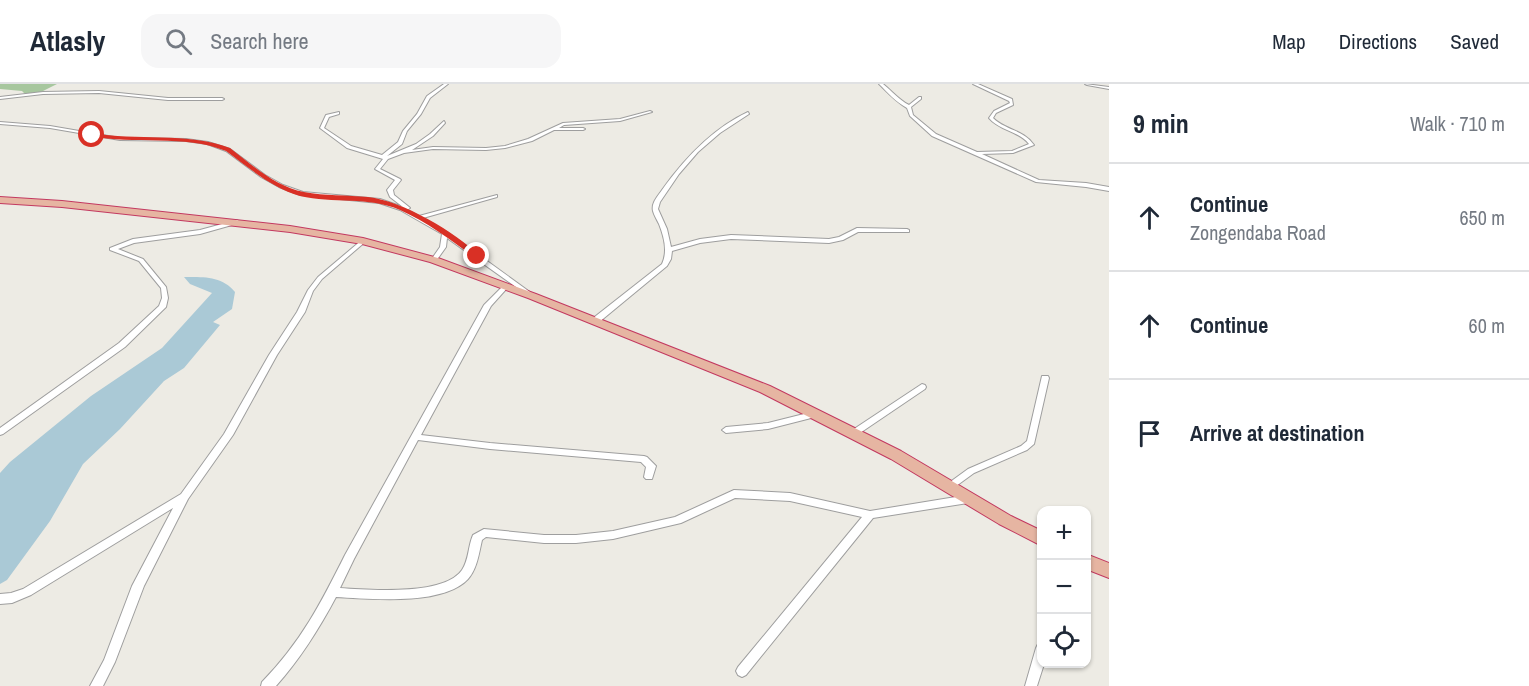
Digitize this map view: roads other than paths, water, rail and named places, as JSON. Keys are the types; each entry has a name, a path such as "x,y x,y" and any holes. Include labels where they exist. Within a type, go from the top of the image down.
{"highway":[{"path":"0,200 217,224 237,222 363,241 434,260 706,364 816,414 854,433 1037,537"},
{"path":"1091,563 1109,571"}],"street":[{"path":"446,84 428,97 419,114 405,131 400,143 384,158 377,169 398,180 390,190 392,196 416,216 445,233 532,296"},
{"path":"881,84 896,96 898,101 909,107 911,115 934,135 1038,181 1086,184 1109,189"},
{"path":"975,84 1011,100 1012,104 995,112 991,118 999,126 1024,136 1032,145 1013,152 978,154"},
{"path":"1087,84 1109,88"},
{"path":"0,98 99,92 168,99 222,99"},
{"path":"909,107 920,98"},
{"path":"339,113 327,116 322,128 349,147 384,158 433,148 498,148 522,143 570,123 620,120 650,112"},
{"path":"595,321 665,265 668,250 661,219 655,209 657,202 694,150 718,131 748,113"},
{"path":"406,152 434,134 444,122"},
{"path":"0,123 50,127 120,140 186,140 208,143 228,150 263,176 302,194 370,199 416,216 495,196"},
{"path":"552,129 582,129"},
{"path":"0,432 122,345 162,307 165,298 164,288 141,260 112,249 133,241 200,232 217,224"},
{"path":"668,250 695,242 726,237 829,241 857,230 907,231"},
{"path":"434,260 443,247 445,233"},
{"path":"96,686 138,586 184,497 228,435 273,355 301,312 310,291 320,278 363,241"},
{"path":"267,686 284,670 306,639 334,592 415,437 488,305 506,286"},
{"path":"949,487 971,471 1024,448 1031,442 1046,378"},
{"path":"854,433 922,387"},
{"path":"726,430 768,426 816,414"},
{"path":"415,437 644,459 651,466 649,477"},
{"path":"334,592 392,595 424,592 453,585 462,578 471,563 477,538 484,533 555,539 613,534 677,520 734,494 790,497 870,514 969,499"},
{"path":"0,599 12,598 27,592 184,497"},
{"path":"741,671 870,514"},
{"path":"1031,686 1037,663"}],"water":[{"path":"184,277 218,280 230,287 235,292 232,309 213,322 220,325 184,368 164,381 120,429 83,464 50,521 7,580 0,584 0,473 10,462 91,396 162,348 212,293 190,284"}]}
